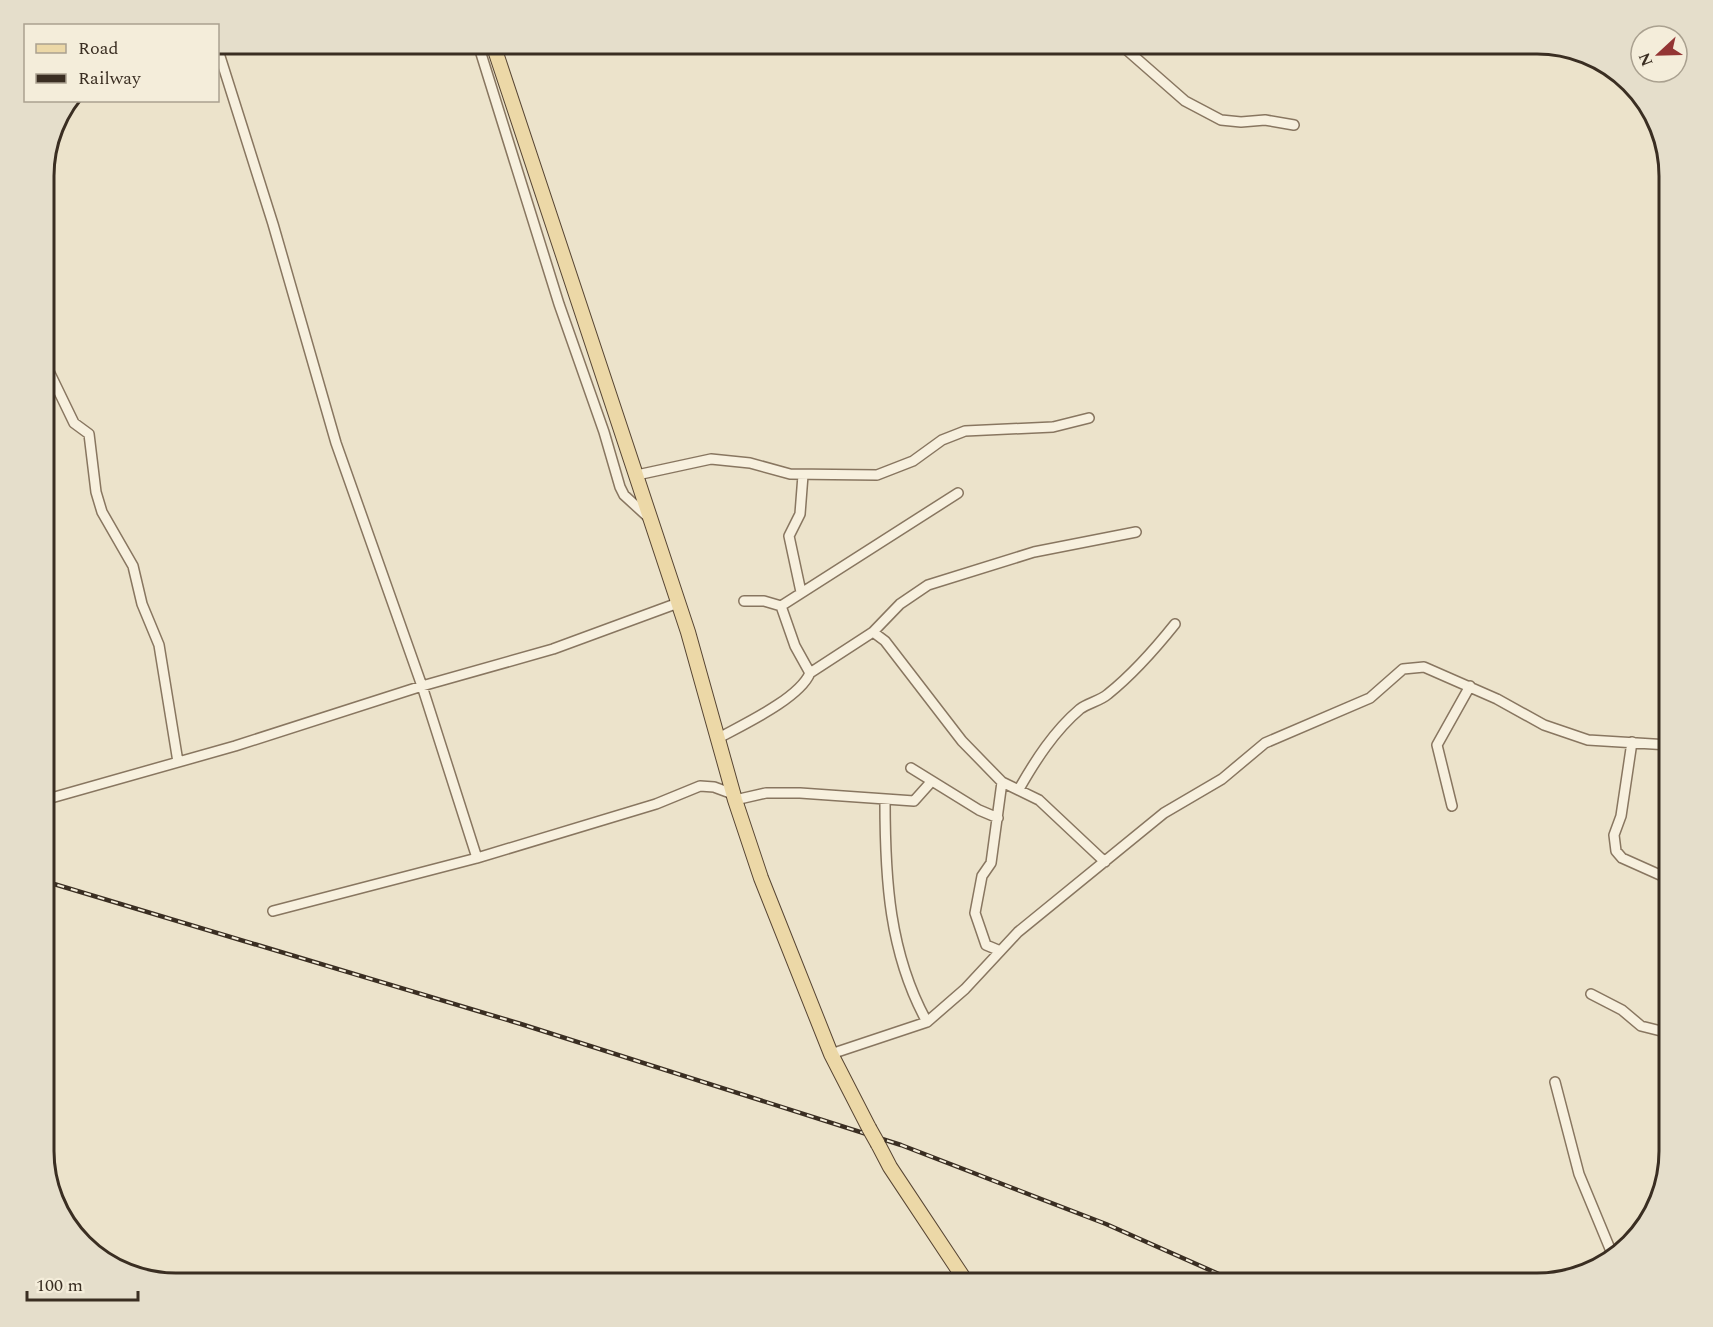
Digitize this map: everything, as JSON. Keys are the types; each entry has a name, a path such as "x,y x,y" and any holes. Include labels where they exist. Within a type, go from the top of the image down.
{"main road":[{"path":"496,54 652,520 734,797 761,878 831,1054 890,1167 960,1273"}],"street":[{"path":"219,54 273,224 336,443 422,686 477,858"},
{"path":"481,54 559,304 604,432 620,487 630,501 652,520"},
{"path":"1132,54 1185,100 1221,120 1241,122 1265,120 1294,125"},
{"path":"54,382 74,423 89,434 96,492 102,512 133,566 142,604 159,645 178,762"},
{"path":"637,476 711,459 750,464 803,476 877,476 913,461 942,440 965,431 1053,427 1089,418"},
{"path":"801,592 789,536 800,514 803,476"},
{"path":"780,606 958,494"},
{"path":"717,739 758,717 796,690 806,681 810,673 873,632 900,604 928,585 1034,552 1136,532"},
{"path":"744,601 764,601 780,606"},
{"path":"54,797 178,762 422,686 553,649 678,603"},
{"path":"780,606 795,646 810,673"},
{"path":"1019,789 1036,760 1081,708 1107,695 1152,653 1175,624"},
{"path":"873,632 885,641 962,741 1002,782 1039,800 1105,862"},
{"path":"831,1054 927,1022 965,989 998,950 1164,813 1221,779 1265,743 1370,698 1403,669 1424,667 1470,686 1544,725 1588,740 1659,744"},
{"path":"1452,806 1437,745 1470,686"},
{"path":"1632,742 1621,816 1614,835 1616,851 1622,858 1659,874"},
{"path":"911,768 931,782 998,818"},
{"path":"273,911 477,858 657,804 700,786 714,787 734,797 766,793 801,793 885,801 914,801 931,782"},
{"path":"998,950 986,945 975,913 982,876 990,863 1002,782"},
{"path":"885,801 886,884 893,928 902,968 927,1022"},
{"path":"1591,994 1622,1010 1641,1026 1659,1028"},
{"path":"1555,1082 1579,1174 1610,1248"}],"railway":[{"path":"54,884 521,1024 901,1145 1106,1224 1216,1273"}]}
